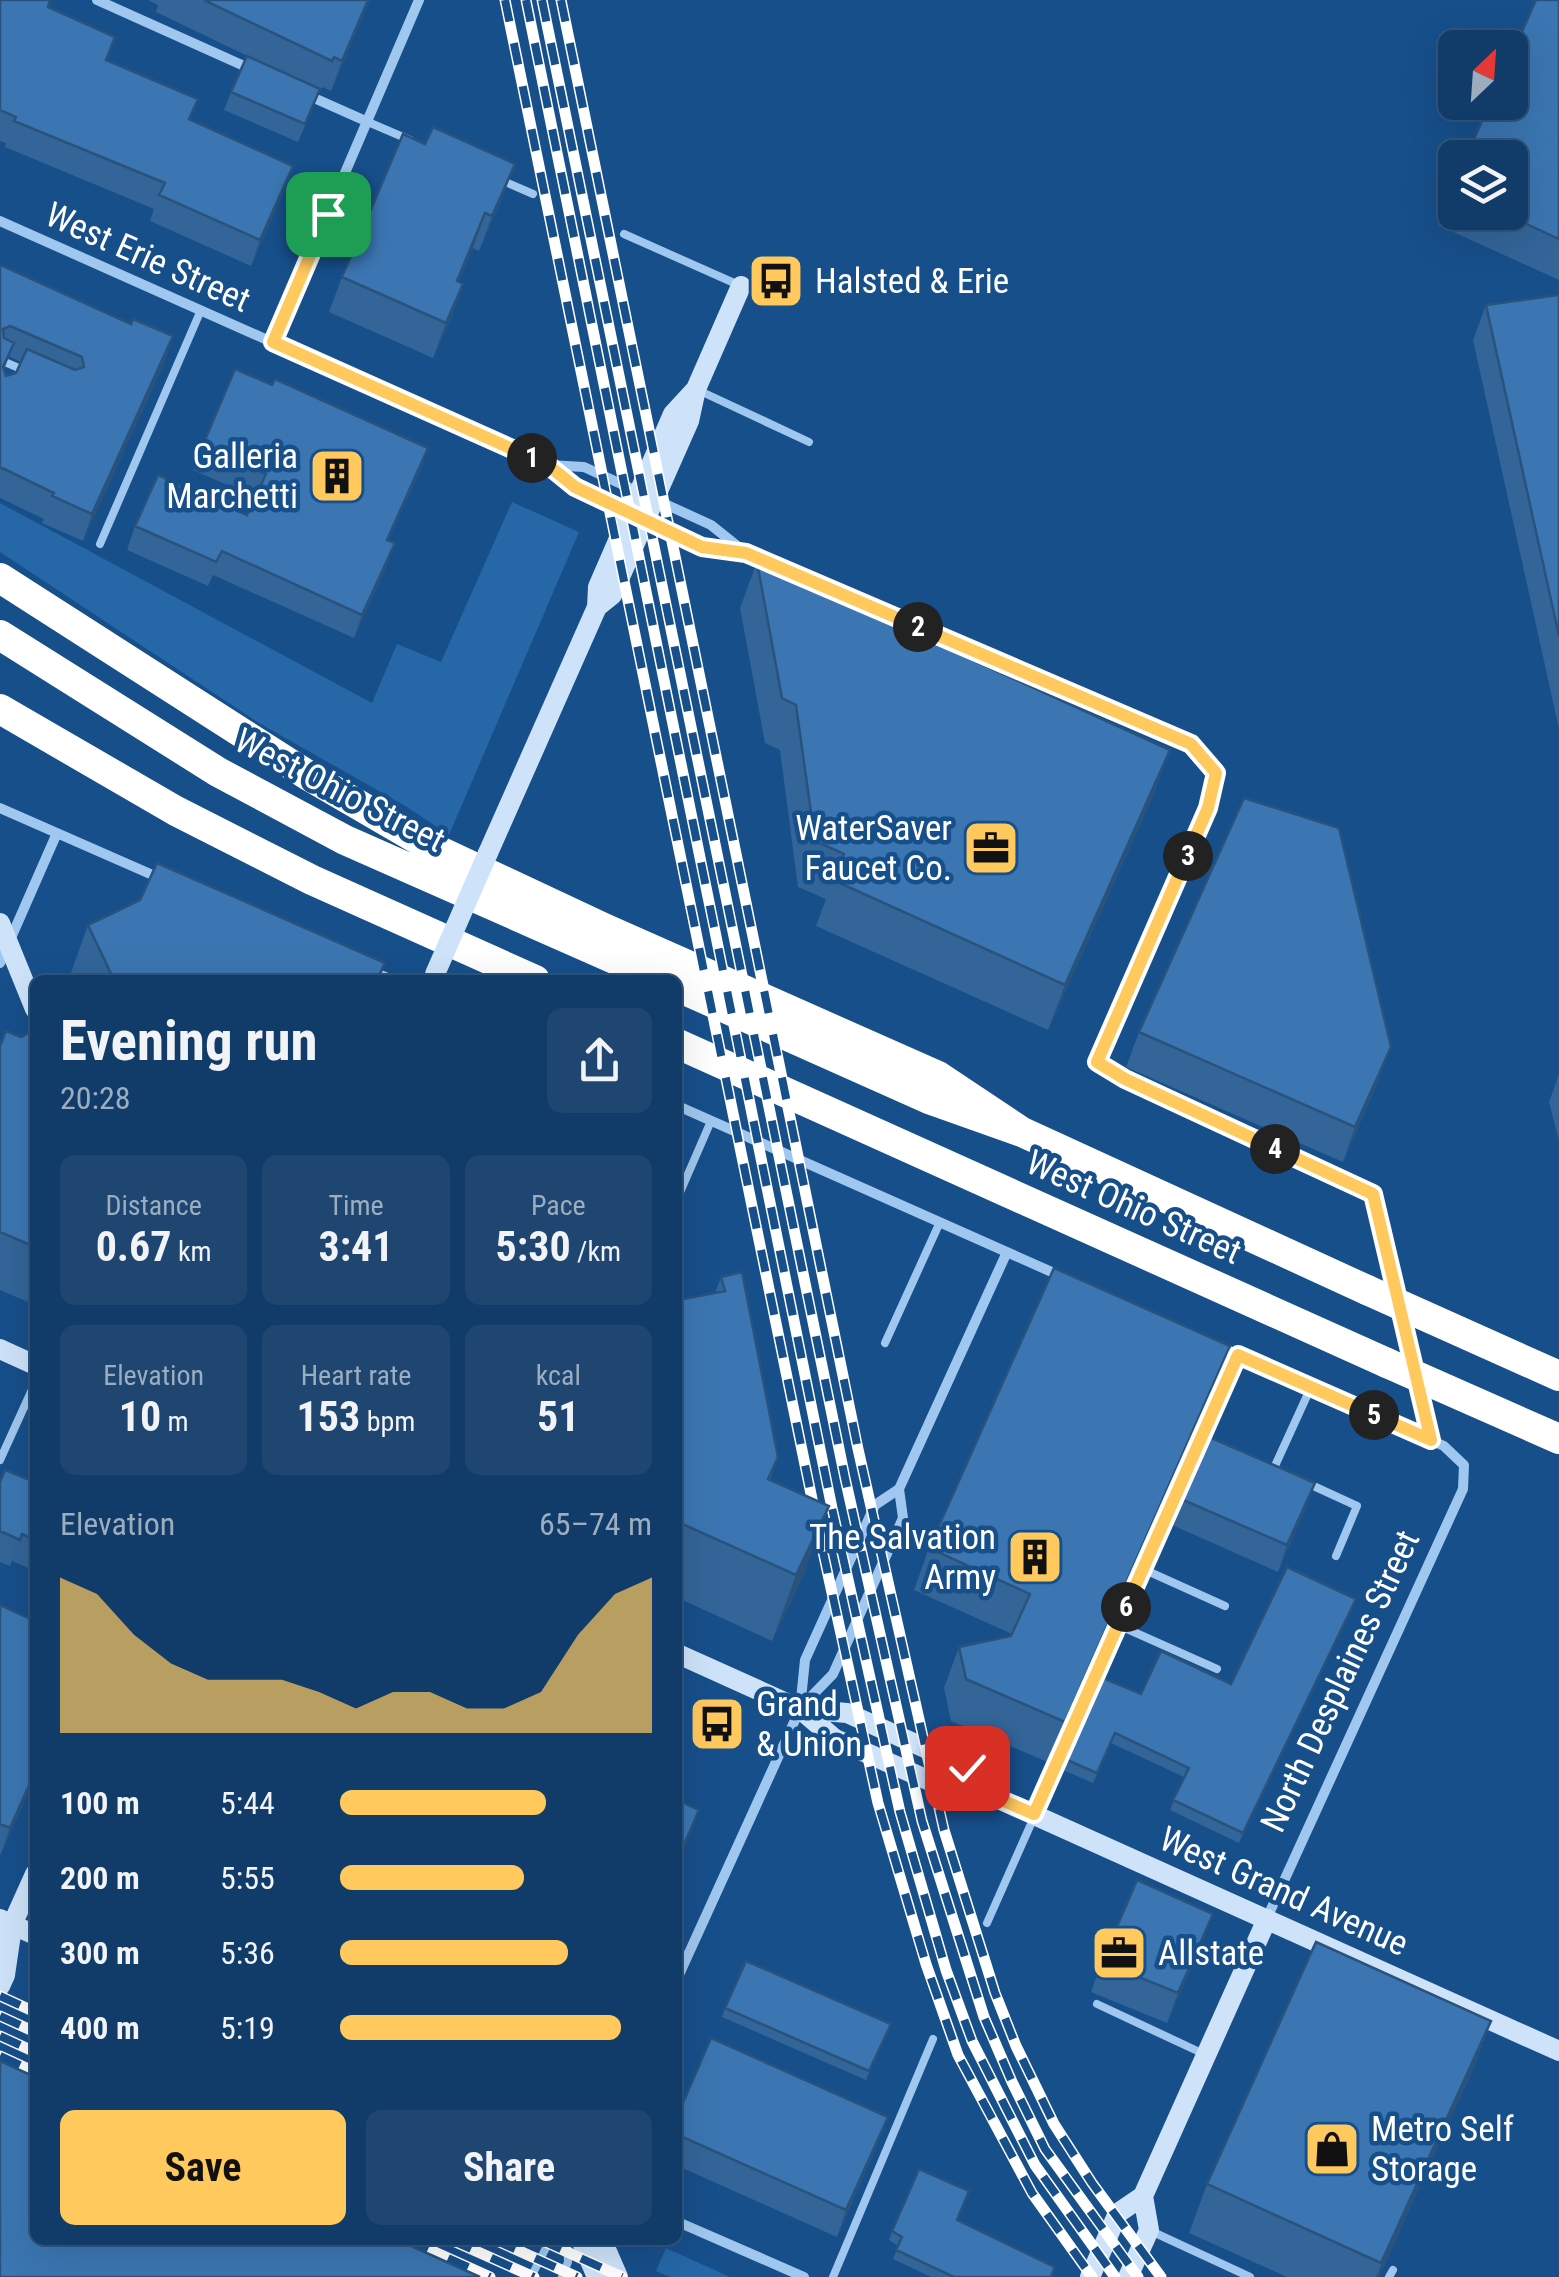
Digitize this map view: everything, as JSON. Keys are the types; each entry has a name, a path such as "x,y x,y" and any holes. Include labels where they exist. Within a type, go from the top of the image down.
{"highway":[{"path":"0,578 292,766 432,847 938,1076 1022,1132"},
{"name":"West Ohio Street","path":"0,634 218,772 346,840 651,975"},
{"path":"0,709 160,802 312,880 524,975"},
{"name":"West Ohio Street","path":"682,989 929,1099 1022,1132 1559,1376"},
{"name":"West Ohio Street","path":"682,1046 1559,1439"}],"main road":[{"path":"435,975 597,607 612,595 646,496 689,421 696,389 741,286"},
{"path":"3,943 30,999"},
{"path":"0,1349 30,1363"},
{"name":"West Grand Avenue","path":"682,1656 800,1709 835,1739 954,1792 983,1792 1559,2051"},
{"path":"0,1986 5,1975 4,1928 30,1883"},
{"name":"North Desplaines Street","path":"1090,2277 1118,2214 1143,2196 1267,1919"},
{"path":"4,1928 30,1934"},
{"path":"1128,2277 1149,2230 1143,2196"},
{"path":"583,2245 596,2277"},
{"path":"604,2245 618,2277"}],"street":[{"path":"97,0 263,74"},
{"path":"273,342 418,0"},
{"path":"297,90 368,122"},
{"name":"West Erie Street","path":"0,221 548,465 575,487 702,547 746,553"},
{"name":"West Erie Street","path":"548,465 584,467 711,526 746,553 1191,744 1216,773 1208,808 1097,1062"},
{"path":"0,808 180,887"},
{"path":"3,943 57,833"},
{"path":"355,964 380,975"},
{"path":"682,1108 1078,1284"},
{"path":"800,1709 805,1660 836,1591 876,1505 899,1489 1007,1252"},
{"path":"1203,1339 1431,1440"},
{"name":"North Desplaines Street","path":"1267,1919 1463,1489 1464,1465 1444,1446 1431,1440"},
{"path":"682,1968 800,1709 832,1674 903,1518 899,1489"},
{"path":"682,2224 804,2277"}],"lane":[{"path":"368,122 412,141"},
{"path":"499,179 533,194"},
{"path":"624,234 741,286"},
{"path":"100,544 201,310"},
{"path":"0,360 32,374"},
{"path":"7,381 14,366"},
{"path":"696,389 809,442"},
{"path":"1097,1062 1125,1079 1373,1194 1431,1440"},
{"path":"682,1188 711,1121"},
{"path":"884,1342 940,1222"},
{"path":"988,1922 1238,1355"},
{"path":"1310,1387 1274,1468 1357,1506 1336,1556"},
{"path":"0,1460 30,1394"},
{"path":"1144,1569 1225,1606"},
{"path":"1118,1625 1216,1670"},
{"path":"1097,2004 1206,2055"},
{"path":"833,2277 933,2040"},
{"path":"1149,2230 1250,2277"},
{"path":"531,2277 547,2245"},
{"path":"562,2277 568,2262 567,2245"}],"shaded area":[{"path":"512,502 579,532 449,835 259,723 0,552 0,503 372,703 397,644 441,662"},
{"path":"666,2248 730,2277 670,2277 656,2271"}],"building":[{"path":"0,0 50,0 48,7 115,37 106,60 198,99 189,119 293,166 260,240 159,195 165,183 14,121 16,117 0,110"},
{"path":"204,0 368,0 342,61 334,57 332,61"},
{"path":"1536,0 1559,0 1559,239 1528,225 1528,140 1474,140 1482,120 1528,120 1528,30 1523,30"},
{"path":"247,56 320,89 305,124 231,92"},
{"path":"433,127 515,164 492,216 485,213 457,281 463,284 446,323 342,277 403,134 425,144"},
{"path":"0,265 131,324 133,319 173,336 92,514 0,467","holes":["10,326 82,357 84,367 75,370 27,349 16,373 6,376 3,367 14,343 4,338 3,329"]},
{"path":"1559,295 1559,636 1486,305"},
{"path":"235,369 272,385 275,379 428,448 387,540 395,543 362,615 222,551 216,562 135,526 158,475 247,515 266,474 202,447"},
{"path":"757,562 1170,750 1065,985 833,880 844,854 815,841 796,705 782,698"},
{"path":"1244,798 1339,828 1391,1047 1355,1127 1139,1032"},
{"path":"157,863 385,963 379,975 112,975 88,925 140,900"},
{"path":"6,1031 21,1037 30,1032 30,1245 0,1232 0,1046"},
{"path":"1054,1268 1230,1346 1065,1722 966,1679 959,1647 1011,1636 1030,1594 929,1548"},
{"path":"742,1272 778,1457 768,1479 829,1506 796,1575 682,1524 682,1299 725,1291 721,1277"},
{"path":"1209,1437 1315,1483 1287,1545 1181,1499"},
{"path":"5,1470 30,1480 30,1538 22,1534 20,1540 0,1531 0,1482"},
{"path":"1287,1567 1356,1599 1243,1833 1173,1800 1189,1768 1115,1733 1097,1773 1067,1760 1103,1678 1141,1694 1161,1651 1231,1684"},
{"path":"0,1605 30,1619 30,1783 10,1828 0,1824"},
{"path":"682,1802 699,1810 682,1850"},
{"path":"1137,1880 1213,1914 1178,1993 1102,1962"},
{"name":"Metro Self Storage","path":"1316,1942 1491,2021 1381,2263 1207,2184"},
{"path":"746,1961 891,2024 869,2071 725,2008"},
{"path":"711,2038 888,2117 846,2210 682,2137 682,2105"},
{"path":"0,2061 30,2075 30,2245 409,2245 480,2277 0,2277"},
{"path":"919,2169 969,2191 957,2220 1055,2267 1051,2277 954,2277 896,2250 902,2237 892,2231"}],"railway":[{"path":"505,0 820,1538 878,1803 958,2055 1032,2193 1092,2277"},
{"path":"526,0 832,1508 900,1812 946,1970 972,2041 1035,2165 1115,2277"},
{"path":"542,0 845,1478 922,1821 984,2017 1012,2082 1045,2149 1138,2277"},
{"path":"561,0 858,1449 944,1830 995,1993 1016,2046 1054,2124 1161,2277"},
{"path":"0,1996 30,2010"},
{"path":"0,2016 30,2030"},
{"path":"0,2036 30,2050"},
{"path":"0,2056 30,2070"},
{"path":"419,2245 490,2277"},
{"path":"462,2245 534,2277"},
{"path":"506,2245 577,2277"},
{"path":"552,2245 622,2277"}],"place":[{"name":"Halsted & Erie","path":"776,281"},
{"name":"Galleria Marchetti","path":"337,476"},
{"name":"WaterSaver Faucet Co.","path":"991,848"},
{"name":"The Salvation Army","path":"1035,1557"},
{"name":"Grand & Union","path":"717,1724"},
{"name":"Allstate","path":"1119,1953"},
{"name":"Metro Self Storage","path":"1332,2149"}],"route":[{"path":"328,214 273,342 548,465 575,487 702,547 746,553 1191,744 1216,773 1211,802 1097,1062 1125,1079 1373,1194 1431,1440 1238,1355 1034,1814 983,1792 967,1768"}]}
